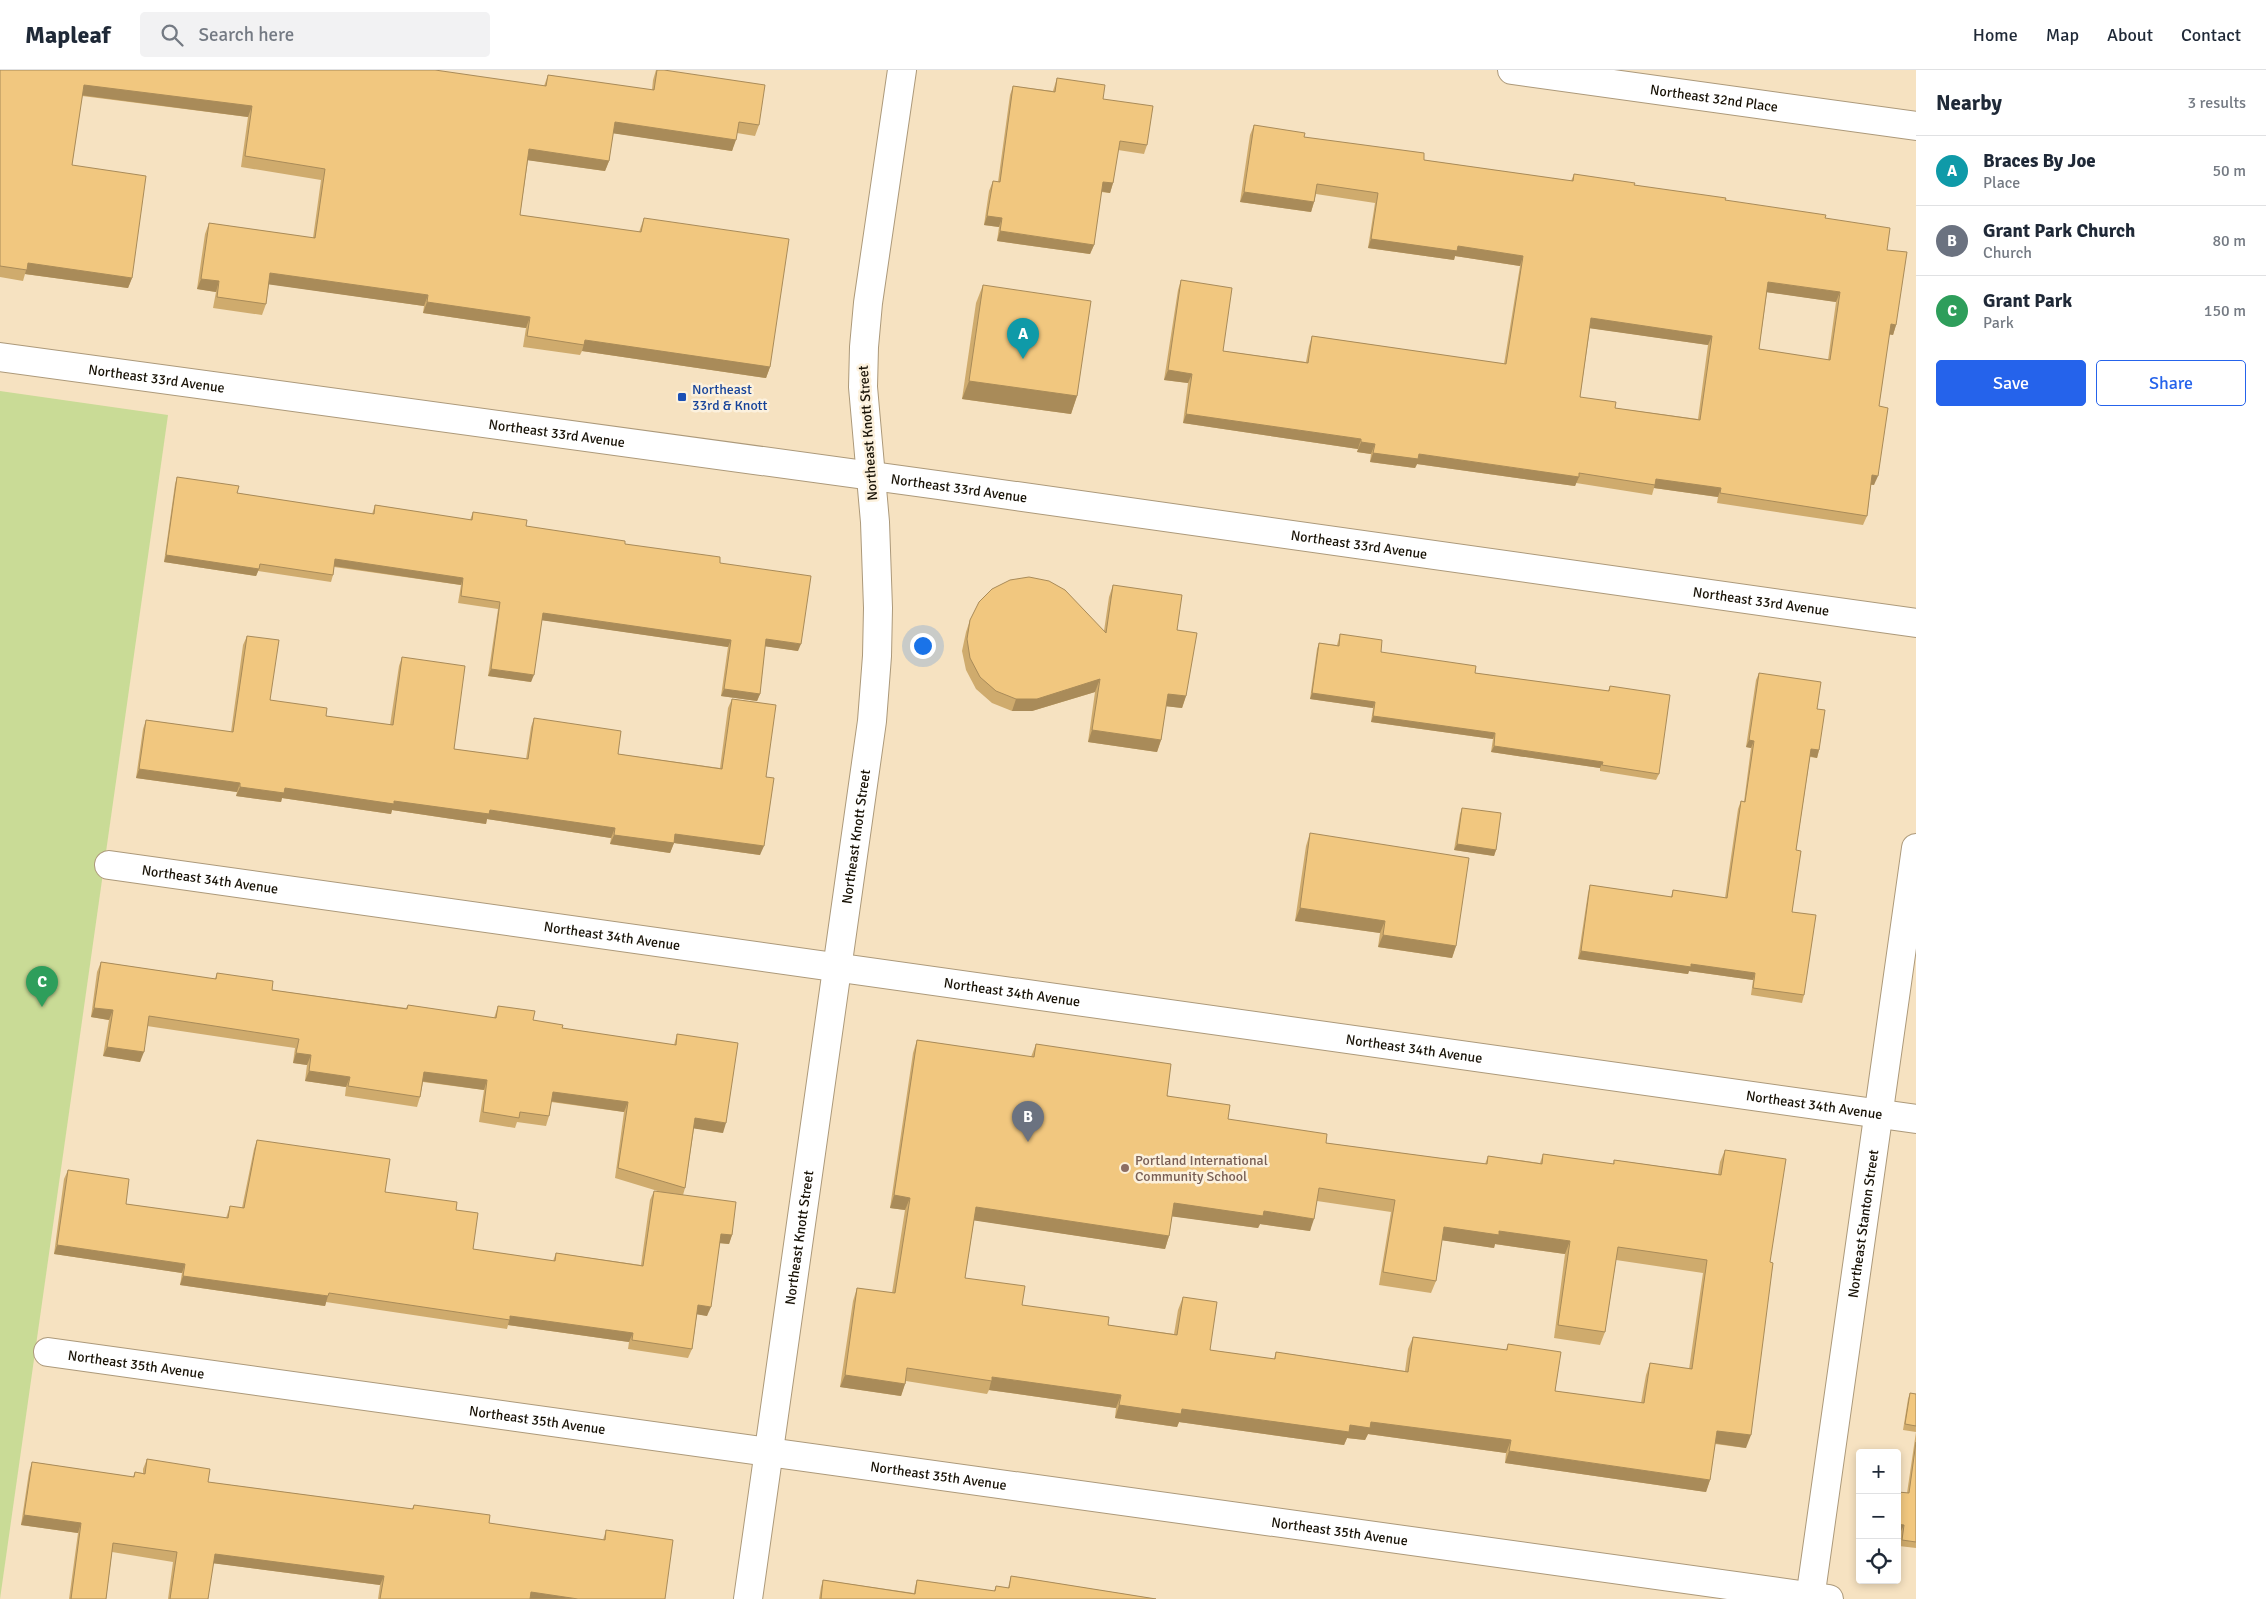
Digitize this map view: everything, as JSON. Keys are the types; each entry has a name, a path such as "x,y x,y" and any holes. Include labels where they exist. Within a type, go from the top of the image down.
{"street":[{"name":"Northeast Knott Street","path":"748,1599 872,720 877,656 876,570 871,476 863,387 864,347 868,302 902,70"},
{"name":"Northeast 32nd Place","path":"1512,70 1916,126"},
{"name":"Northeast 33rd Avenue","path":"0,356 1916,623"},
{"name":"Northeast Stanton Street","path":"1817,1598 1879,1114 1916,848"},
{"name":"Northeast 34th Avenue","path":"109,864 1916,1119"},
{"name":"Northeast 35th Avenue","path":"48,1352 1817,1598"}],"green space":[{"path":"0,391 168,415 0,1599"}],"building":[{"path":"0,70 435,70 546,86 548,75 654,90 657,70 664,70 765,85 759,125 739,122 736,140 615,122 609,161 529,149 520,215 641,232 644,218 789,239 770,367 585,340 584,345 527,336 530,317 427,302 428,295 270,273 266,304 217,297 219,281 201,279 209,223 315,238 325,169 245,156 252,106 84,85 72,165 146,176 132,278 28,263 27,270 0,266"},
{"path":"1057,78 1105,85 1103,99 1153,106 1147,145 1120,141 1113,183 1103,182 1094,245 1000,231 1002,218 987,216 993,181 1000,182 1013,86 1055,92"},
{"path":"1254,125 1305,133 1304,137 1424,153 1424,160 1573,181 1574,174 1826,215 1825,218 1890,228 1887,250 1907,252 1896,325 1891,324 1879,406 1888,408 1878,476 1872,475 1867,516 1720,493 1721,488 1656,479 1655,485 1579,473 1579,477 1419,454 1418,459 1373,453 1375,444 1361,442 1361,439 1186,414 1192,374 1168,370 1181,280 1232,288 1223,351 1308,363 1312,336 1506,364 1523,256 1458,246 1457,251 1371,239 1378,193 1317,184 1314,202 1244,192","holes":["1768,282 1840,292 1830,360 1759,349","1591,318 1712,336 1700,420 1615,408 1616,402 1580,397"]},
{"path":"983,285 1091,301 1077,396 969,381"},
{"path":"177,477 239,486 237,493 374,514 375,505 472,520 473,512 527,520 526,526 625,541 625,544 720,557 720,563 811,576 801,644 766,639 760,694 724,689 731,640 543,613 534,675 491,669 500,602 461,596 463,578 335,559 333,575 260,564 259,569 166,555"},
{"path":"1029,577 1049,581 1065,590 1106,633 1113,585 1182,595 1177,630 1197,633 1186,696 1168,694 1161,740 1092,730 1100,679 1037,699 1016,699 996,691 980,677 970,658 967,639 970,620 979,602 992,589 1010,580"},
{"path":"1340,634 1382,640 1381,652 1476,666 1475,673 1609,691 1610,686 1670,695 1659,774 1602,765 1603,762 1494,746 1495,733 1373,716 1375,702 1312,693 1319,643 1339,646"},
{"path":"247,636 279,640 270,700 327,708 326,716 393,725 402,657 465,666 454,749 528,759 534,718 621,731 618,754 722,769 732,699 776,705 766,777 774,778 764,846 675,834 674,843 614,835 615,828 490,810 489,814 394,801 394,804 285,788 284,793 240,787 240,783 139,769 146,720 233,732"},
{"path":"1759,673 1821,682 1817,709 1825,710 1819,750 1811,749 1796,850 1801,851 1792,912 1816,915 1804,995 1753,988 1755,973 1691,964 1691,967 1581,951 1590,885 1672,897 1673,890 1727,898 1741,801 1745,802 1754,741 1749,740"},
{"path":"1462,808 1501,813 1496,850 1457,844"},
{"path":"1310,833 1469,858 1456,946 1383,935 1385,921 1300,908"},
{"path":"101,962 216,979 217,973 273,981 272,990 407,1009 408,1005 496,1018 498,1006 535,1011 533,1020 563,1025 562,1028 676,1045 677,1034 738,1043 726,1123 695,1118 685,1188 618,1168 628,1102 553,1092 549,1116 520,1112 519,1118 483,1112 487,1080 424,1072 420,1097 348,1086 350,1077 309,1071 311,1055 296,1053 299,1039 149,1016 144,1052 107,1047 113,1010 94,1008"},
{"path":"917,1040 1034,1057 1036,1044 1171,1064 1167,1096 1230,1105 1228,1119 1327,1134 1326,1143 1487,1164 1488,1156 1542,1164 1543,1154 1614,1164 1614,1160 1721,1175 1725,1150 1786,1159 1770,1262 1773,1263 1751,1435 1717,1431 1710,1480 1509,1451 1511,1440 1371,1422 1370,1428 1350,1425 1349,1432 1182,1409 1181,1414 1119,1405 1121,1395 992,1377 992,1381 907,1368 905,1384 845,1375 857,1288 895,1293 910,1198 894,1195","holes":["1319,1188 1395,1200 1383,1272 1436,1281 1444,1227 1499,1235 1499,1231 1570,1241 1558,1325 1605,1332 1618,1247 1707,1260 1692,1369 1650,1363 1644,1403 1555,1391 1561,1352 1508,1344 1507,1350 1413,1337 1408,1372 1276,1352 1275,1359 1210,1350 1217,1302 1183,1297 1177,1335 1108,1325 1109,1317 1022,1305 1025,1286 965,1278 976,1207 1169,1236 1174,1203 1263,1216 1264,1211 1314,1219"]},
{"path":"257,1140 390,1159 385,1192 457,1202 456,1210 478,1213 473,1249 555,1261 556,1253 643,1266 654,1191 736,1202 732,1235 721,1234 711,1307 698,1305 692,1349 632,1340 633,1333 510,1316 510,1320 329,1293 328,1296 183,1276 185,1264 57,1245 68,1170 129,1179 126,1204 228,1218 230,1206 244,1208"},
{"path":"1910,1393 1916,1394 1916,1426 1905,1424"},
{"path":"1916,1442 1916,1542 1902,1540 1904,1525 1901,1525 1901,1492 1909,1493"},
{"path":"147,1459 210,1469 208,1482 413,1509 414,1505 490,1515 489,1523 605,1540 606,1530 673,1540 665,1599 578,1599 531,1592 530,1599 380,1599 384,1576 215,1554 208,1599 170,1599 177,1552 113,1543 106,1599 71,1599 81,1523 24,1515 32,1462 134,1477 135,1472 145,1474"},
{"path":"1011,1576 1156,1599 821,1599 823,1580 915,1594 917,1580 995,1591 996,1586 1009,1588"}],"place":[{"name":"Braces By Joe","path":"1023,359"},
{"name":"Northeast 33rd & Knott","path":"682,397"},
{"name":"Grant Park","path":"42,1007"},
{"name":"Grant Park Church","path":"1028,1142"},
{"name":"Portland International Community School","path":"1125,1168"}]}
